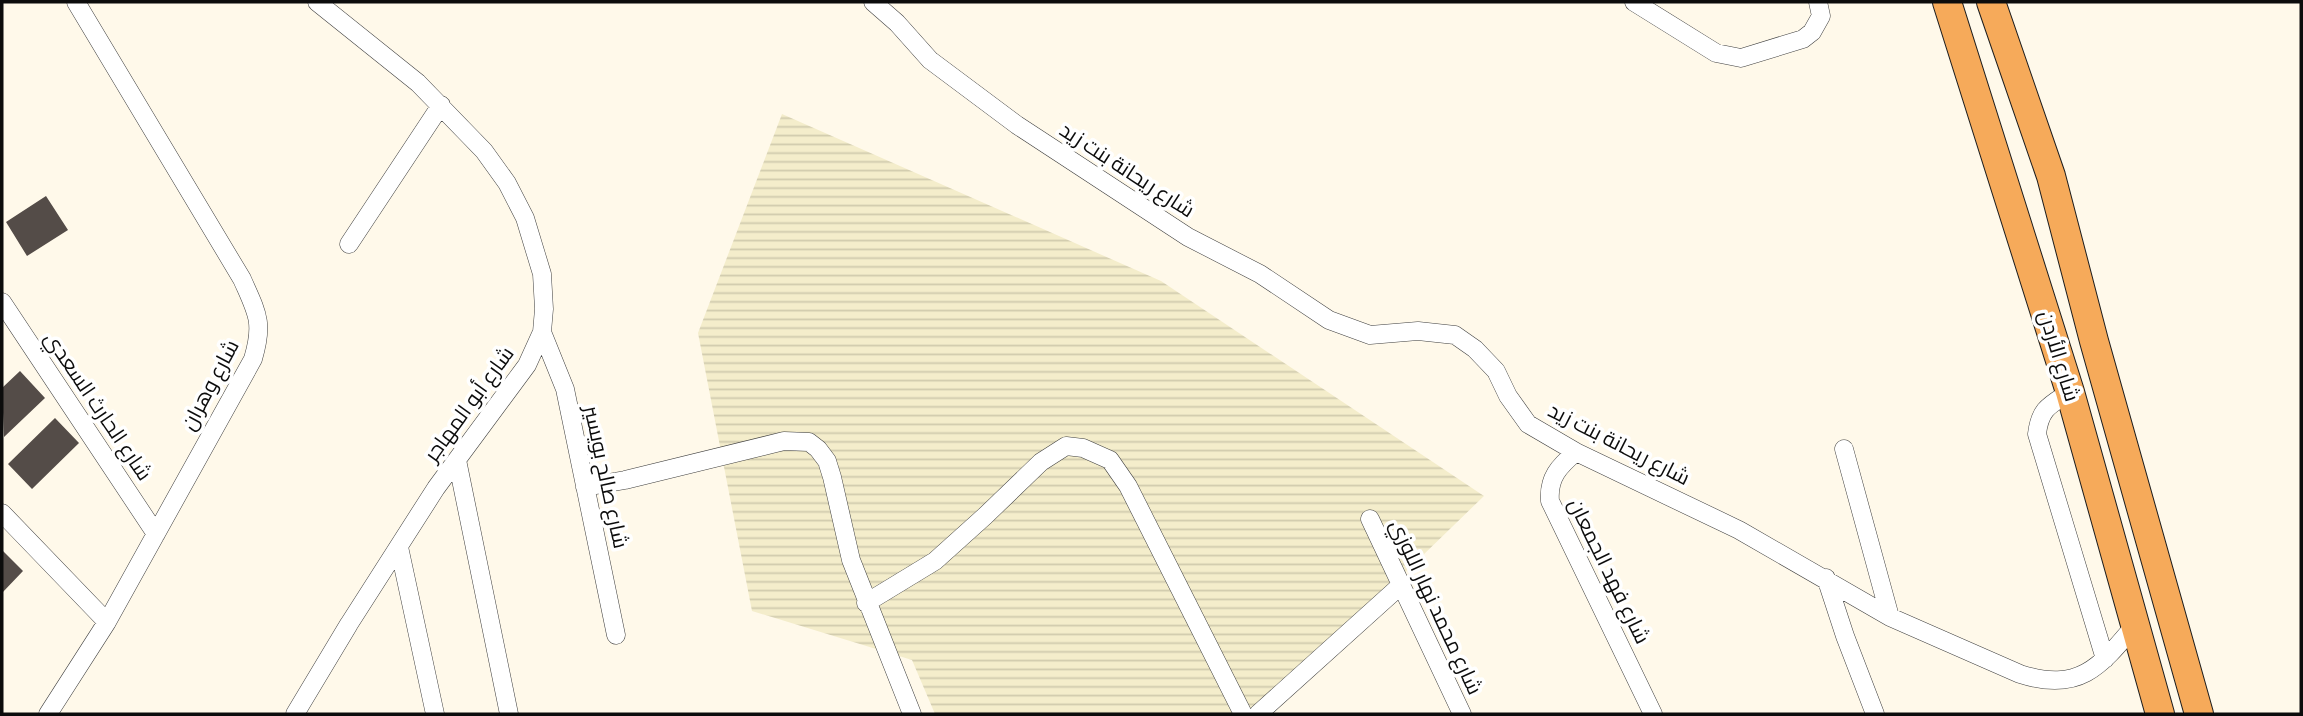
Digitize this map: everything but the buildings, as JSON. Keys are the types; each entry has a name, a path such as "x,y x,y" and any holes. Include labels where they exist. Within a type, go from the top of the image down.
{"highway":[{"name":"شارع الأردن","path":"1947,2 2070,392 2160,714"},
{"name":"شارع الأردن","path":"1991,2 2051,176 2199,714"}],"street":[{"name":"شارع وهران","path":"48,714 107,622 253,359 260,336 258,315 242,279 76,2"},
{"name":"شارع أبو المهاجر","path":"295,714 399,547 457,460 527,365 542,332 544,309 542,274 524,218 507,183 484,150 441,105 375,47 317,2"},
{"name":"شارع ريحانة بنت زيد","path":"873,2 897,23 930,60 1017,125 1188,237 1260,274 1329,320 1370,335 1418,331 1455,335 1475,349 1496,371 1507,396 1528,424 1576,452 1739,530 1890,617 1989,661 2043,681 2070,680 2085,674 2105,659 2136,625"},
{"path":"1634,2 1725,56 1750,56 1803,39 1812,32 1821,16 1818,2"},
{"path":"349,244 441,105"},
{"name":"شارع الحارث السعدي","path":"2,302 156,534"},
{"name":"شارع صالح بويسير","path":"542,332 565,389 615,635"},
{"path":"2070,392 2042,413 2037,434 2105,659"},
{"path":"585,487 625,480 784,441 809,442 818,449 832,477 851,561 912,714"},
{"path":"866,603 935,561 1041,462 1066,446 1083,448 1110,460 1128,486 1242,714"},
{"path":"1844,449 1890,617"},
{"name":"شارع فهد الجمعان","path":"1576,452 1554,473 1550,484 1550,501 1653,714"},
{"path":"457,460 509,714"},
{"path":"2,513 107,622"},
{"name":"شارع محمد نهار اللوزي","path":"1370,519 1462,714"},
{"path":"399,547 435,714"},
{"path":"1826,578 1875,714"},
{"path":"1258,714 1400,586"}],"shaded area":[{"path":"782,114 1161,281 1484,496 1259,714 935,714 912,660 752,611 698,333"}]}
